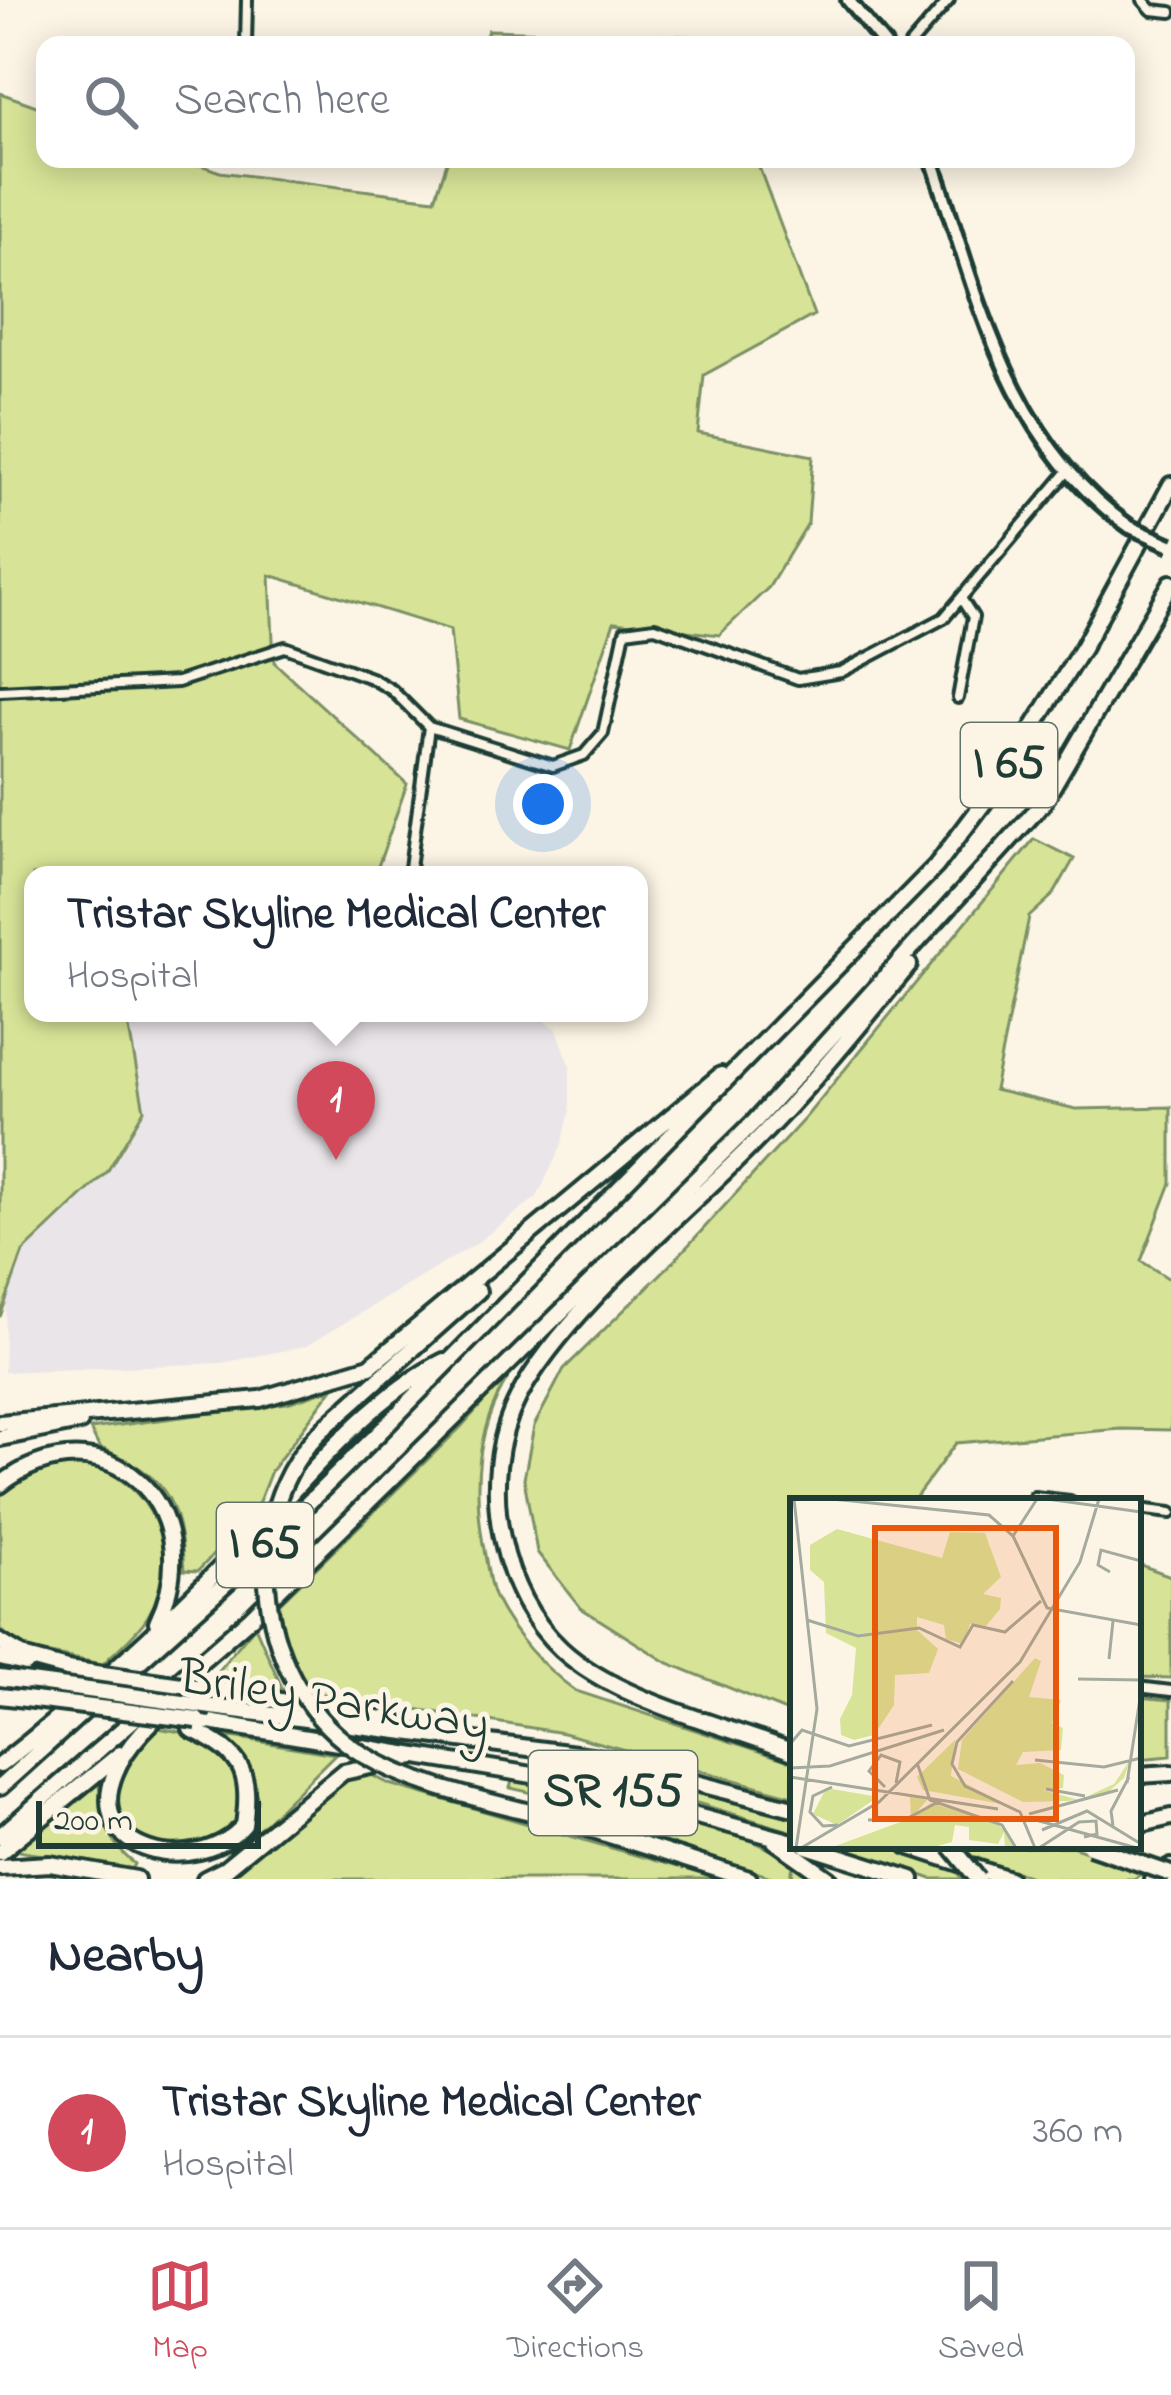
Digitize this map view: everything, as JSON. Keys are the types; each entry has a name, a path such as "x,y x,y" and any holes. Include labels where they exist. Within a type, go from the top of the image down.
{"highway":[{"name":"I 65","path":"0,1787 233,1576 936,866 998,784 1083,647 1171,485"},
{"name":"I 65","path":"0,1836 250,1618 755,1121 1043,803 1171,583"},
{"path":"790,1750 629,1690 560,1648 525,1603 505,1553 497,1502 501,1444 528,1381 581,1317 803,1094 991,863"},
{"path":"0,1423 260,1399 370,1366 556,1217 798,1010"},
{"path":"556,1217 419,1347 303,1447 284,1480 266,1553 272,1622 298,1685 359,1752 397,1772 749,1879"},
{"path":"0,1766 137,1645 351,1435 420,1373 454,1357"},
{"path":"0,1438 132,1412"},
{"path":"0,1485 40,1462 78,1457 113,1464 140,1481 161,1510 176,1548 165,1606 137,1645"},
{"path":"194,1725 224,1744 238,1760 247,1802 236,1838 208,1860 188,1868 164,1866 142,1857 116,1827 110,1788 127,1751 250,1618"},
{"path":"0,1642 26,1658 67,1669"},
{"path":"0,1658 225,1690 475,1738"},
{"name":"Briley Parkway","path":"0,1678 591,1756 790,1804"},
{"name":"Briley Parkway","path":"0,1696 465,1761 563,1780 790,1841"},
{"path":"0,1852 146,1730"},
{"path":"205,1879 225,1869 326,1783 356,1766 411,1757 465,1761"},
{"path":"1141,1774 1171,1773"},
{"path":"1141,1824 1171,1817"},
{"path":"760,1832 829,1879"},
{"path":"817,1849 913,1879"},
{"path":"917,1849 1009,1879"},
{"path":"953,1849 978,1879"},
{"path":"1100,1849 1171,1870"},
{"path":"0,1867 50,1864 136,1879"},
{"path":"1152,1879 1171,1870"}],"main road":[{"path":"848,0 878,36"},
{"path":"935,168 994,347 1025,412 1069,470 1130,527 1171,545"}],"street":[{"path":"246,36 247,0"},
{"path":"918,36 949,0"},
{"path":"1143,0 1152,10 1167,7"},
{"path":"0,691 178,682 285,647 382,684 430,727 523,759 553,766 570,763 603,733 617,683 620,641 633,626 655,627 812,680 841,672 934,625 962,600 1069,470"},
{"path":"958,698 973,616 962,600"},
{"path":"410,866 430,727"},
{"path":"1034,1497 1043,1498"},
{"path":"1141,1509 1171,1513"},
{"path":"1141,1688 1171,1690"}],"shaded area":[{"path":"128,1022 546,1022 557,1029 570,1065 570,1112 561,1147 537,1197 474,1245 306,1346 222,1363 4,1372 6,1301 23,1252 144,1111"}],"green space":[{"path":"488,30 678,36 486,36"},
{"path":"0,93 36,106 36,168 209,168 435,199 445,168 759,168 814,315 704,375 698,433 813,456 808,523 769,587 719,635 614,622 570,750 459,719 450,630 270,575 274,662 407,784 378,866 24,866 24,1022 128,1022 144,1110 107,1172 23,1252 0,1317"},
{"path":"1034,839 1074,859 1054,894 1029,917 994,1090 1076,1109 1171,1107 1171,1183 1141,1261 1171,1280 1171,1430 1121,1429 956,1443 915,1498 790,1498 790,1713 668,1663 581,1608 537,1552 524,1479 534,1426 564,1369 673,1262 805,1118"},
{"path":"516,1366 484,1433 478,1505 494,1595 531,1650 576,1691 790,1761 790,1795 563,1733 310,1692 291,1664 274,1609 461,1427"},
{"path":"333,1388 271,1471 256,1509 198,1571 184,1570 178,1524 164,1492 139,1468 99,1447 90,1429 287,1403"},
{"path":"83,1462 127,1485 155,1522 162,1544 159,1592 148,1616 103,1664 23,1649 0,1629 0,1491 34,1469"},
{"path":"1141,1565 1171,1576 1171,1678 1141,1677"},
{"path":"255,1626 283,1690 211,1679"},
{"path":"1141,1697 1171,1700 1171,1756 1141,1759"},
{"path":"157,1728 213,1743 236,1769 241,1785 237,1816 220,1845 207,1856 187,1859 150,1852 123,1829 117,1794 123,1773"},
{"path":"226,1736 335,1754 237,1851 258,1800 244,1756"},
{"path":"363,1771 390,1784 719,1879 209,1879 343,1778"},
{"path":"635,1777 790,1817 790,1831 640,1786"},
{"path":"512,1781 672,1812 749,1839 785,1857 818,1879 793,1879 793,1864 791,1879 777,1879 577,1813 573,1802 510,1788"},
{"path":"98,1782 111,1836 135,1864 131,1872 15,1850"},
{"path":"847,1849 896,1849 956,1870 963,1879 932,1879"},
{"path":"970,1849 1081,1849 1145,1871 1134,1879 1037,1879 966,1854"}],"place":[{"name":"Tristar Skyline Medical Center","path":"336,1160"}]}
